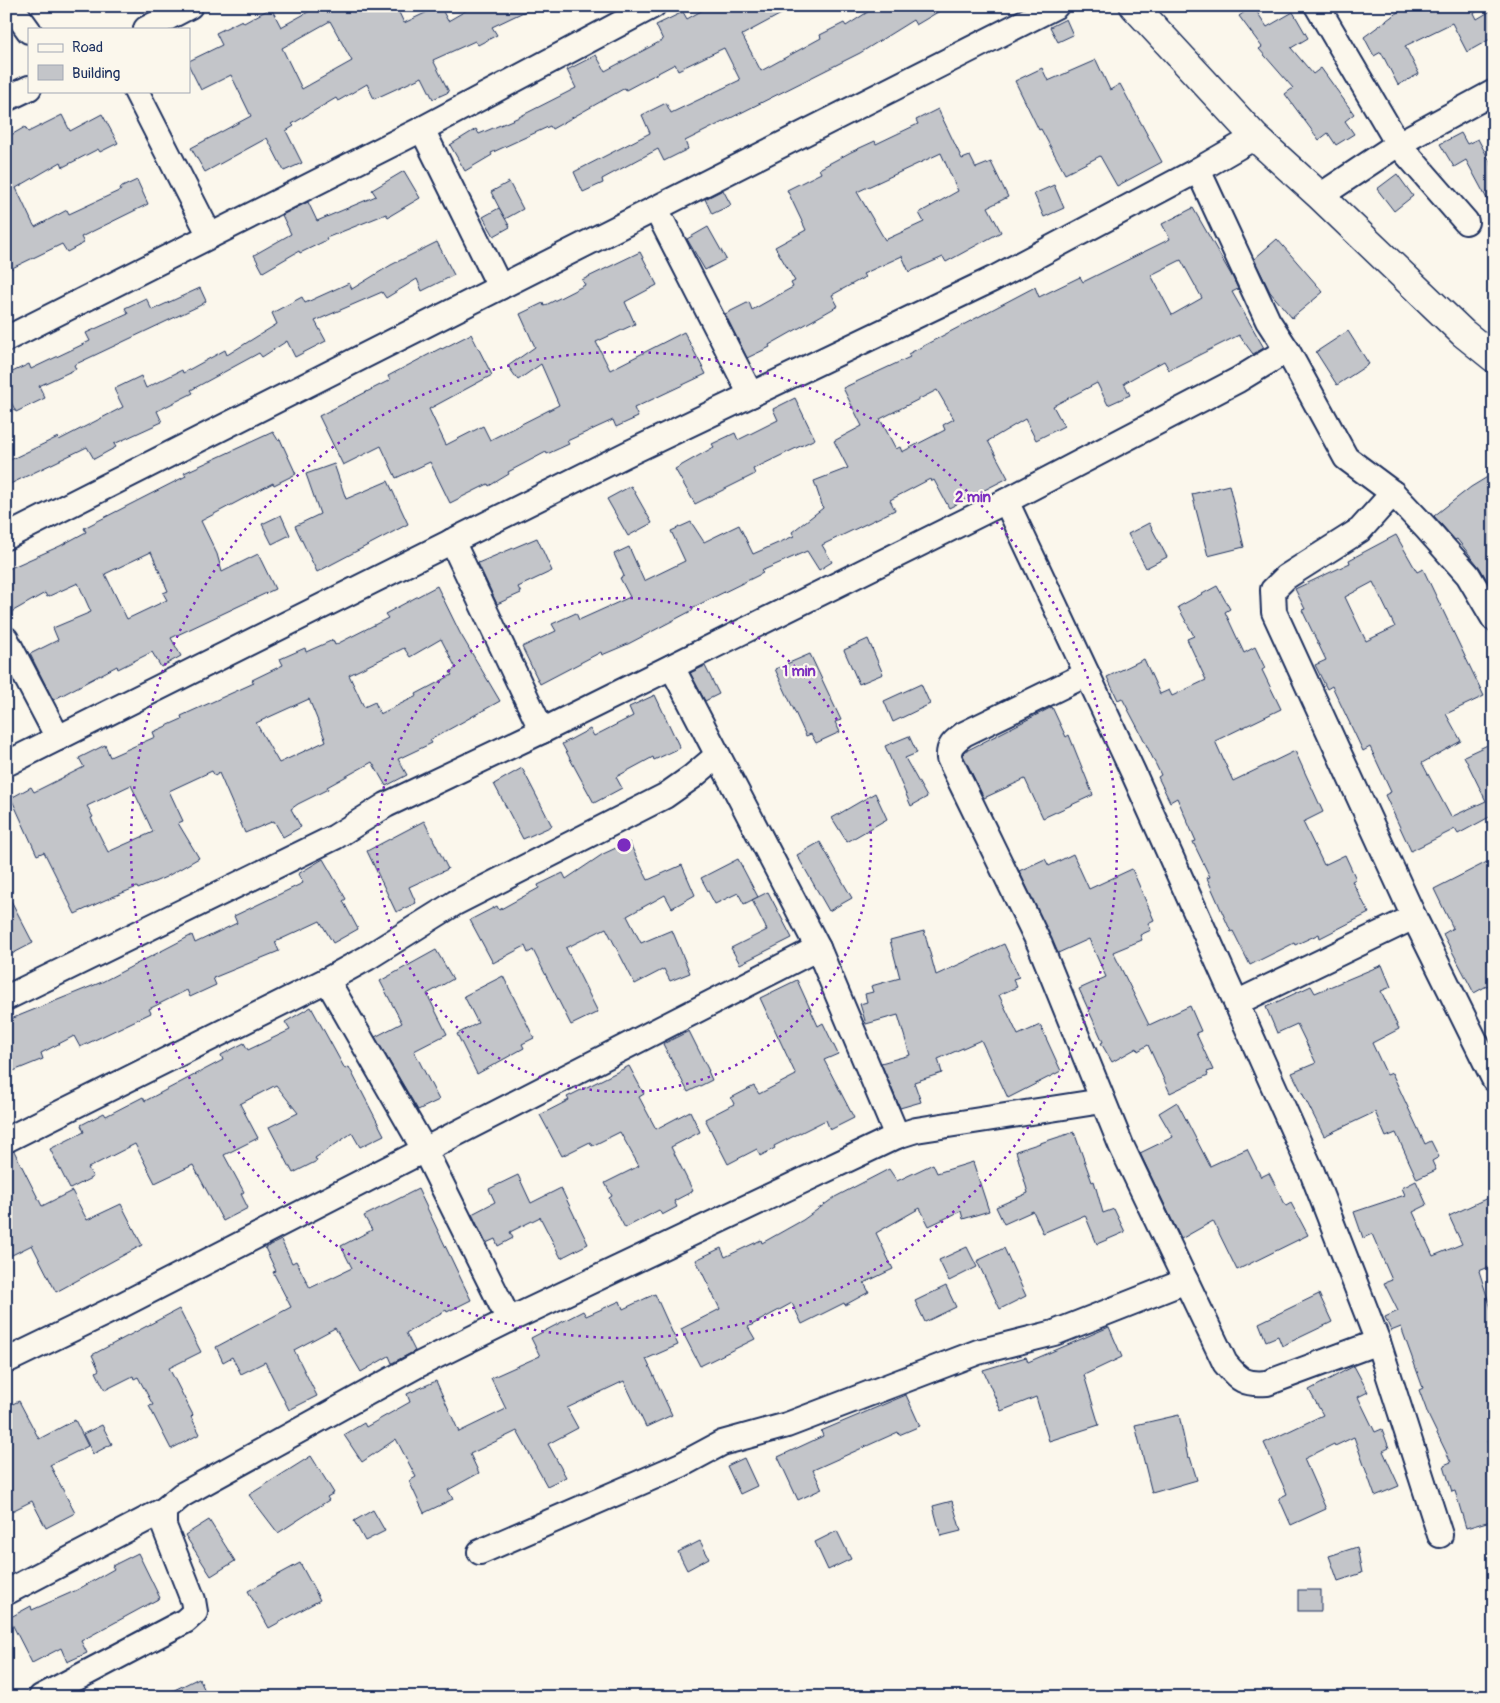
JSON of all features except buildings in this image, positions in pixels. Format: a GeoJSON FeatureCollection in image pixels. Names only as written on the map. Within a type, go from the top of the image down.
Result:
{"type":"FeatureCollection","features":[{"type":"Feature","properties":{"kind":"main road"},"geometry":{"type":"LineString","coordinates":[[1134,6],[1256,137],[1462,333],[1494,358]]}},
{"type":"Feature","properties":{"kind":"street"},"geometry":{"type":"LineString","coordinates":[[10,6],[28,30]]}},
{"type":"Feature","properties":{"kind":"street"},"geometry":{"type":"LineString","coordinates":[[148,28],[190,6]]}},
{"type":"Feature","properties":{"kind":"street"},"geometry":{"type":"LineString","coordinates":[[6,339],[422,129],[653,6]]}},
{"type":"Feature","properties":{"kind":"street"},"geometry":{"type":"LineString","coordinates":[[6,537],[1056,6]]}},
{"type":"Feature","properties":{"kind":"street"},"geometry":{"type":"LineString","coordinates":[[1317,6],[1398,144],[1466,222]]}},
{"type":"Feature","properties":{"kind":"street"},"geometry":{"type":"LineString","coordinates":[[6,99],[28,88]]}},
{"type":"Feature","properties":{"kind":"street"},"geometry":{"type":"LineString","coordinates":[[137,92],[210,236]]}},
{"type":"Feature","properties":{"kind":"street"},"geometry":{"type":"LineString","coordinates":[[1320,196],[1398,144],[1494,92]]}},
{"type":"Feature","properties":{"kind":"street"},"geometry":{"type":"LineString","coordinates":[[422,129],[500,287]]}},
{"type":"Feature","properties":{"kind":"street"},"geometry":{"type":"LineString","coordinates":[[6,764],[751,395],[993,279],[1256,137]]}},
{"type":"Feature","properties":{"kind":"street"},"geometry":{"type":"LineString","coordinates":[[1198,170],[1268,321],[1287,350],[1346,458],[1393,493],[1468,575],[1494,619]]}},
{"type":"Feature","properties":{"kind":"street"},"geometry":{"type":"LineString","coordinates":[[656,209],[751,395]]}},
{"type":"Feature","properties":{"kind":"street"},"geometry":{"type":"LineString","coordinates":[[6,998],[335,838],[386,805],[542,731],[1006,501],[1238,380],[1287,350]]}},
{"type":"Feature","properties":{"kind":"street"},"geometry":{"type":"LineString","coordinates":[[1393,493],[1360,530],[1286,577],[1273,590],[1274,612],[1414,917],[1494,1078]]}},
{"type":"Feature","properties":{"kind":"street"},"geometry":{"type":"LineString","coordinates":[[1006,501],[1087,674],[1312,1172],[1378,1342],[1440,1535]]}},
{"type":"Feature","properties":{"kind":"street"},"geometry":{"type":"LineString","coordinates":[[452,542],[542,731]]}},
{"type":"Feature","properties":{"kind":"street"},"geometry":{"type":"LineString","coordinates":[[6,639],[58,738]]}},
{"type":"Feature","properties":{"kind":"street"},"geometry":{"type":"LineString","coordinates":[[672,667],[818,948],[897,1136]]}},
{"type":"Feature","properties":{"kind":"street"},"geometry":{"type":"LineString","coordinates":[[1087,674],[964,734],[952,744],[948,751],[949,758],[1040,945],[1102,1101],[1225,1362],[1235,1375],[1250,1384],[1267,1383],[1378,1342]]}},
{"type":"Feature","properties":{"kind":"street"},"geometry":{"type":"LineString","coordinates":[[6,1140],[368,958],[455,903],[665,796],[718,755]]}},
{"type":"Feature","properties":{"kind":"street"},"geometry":{"type":"LineString","coordinates":[[1236,1003],[1414,917]]}},
{"type":"Feature","properties":{"kind":"street"},"geometry":{"type":"LineString","coordinates":[[6,1361],[120,1306],[818,948]]}},
{"type":"Feature","properties":{"kind":"street"},"geometry":{"type":"LineString","coordinates":[[327,980],[424,1150],[509,1320]]}},
{"type":"Feature","properties":{"kind":"street"},"geometry":{"type":"LineString","coordinates":[[7,1592],[164,1510],[182,1496],[416,1366],[897,1136],[916,1130],[1102,1101]]}},
{"type":"Feature","properties":{"kind":"street"},"geometry":{"type":"LineString","coordinates":[[480,1552],[680,1465],[722,1443],[787,1425],[978,1352],[1054,1333],[1186,1281]]}},
{"type":"Feature","properties":{"kind":"street"},"geometry":{"type":"LineString","coordinates":[[41,1697],[185,1622],[195,1612],[193,1600],[164,1526],[164,1510]]}}]}
